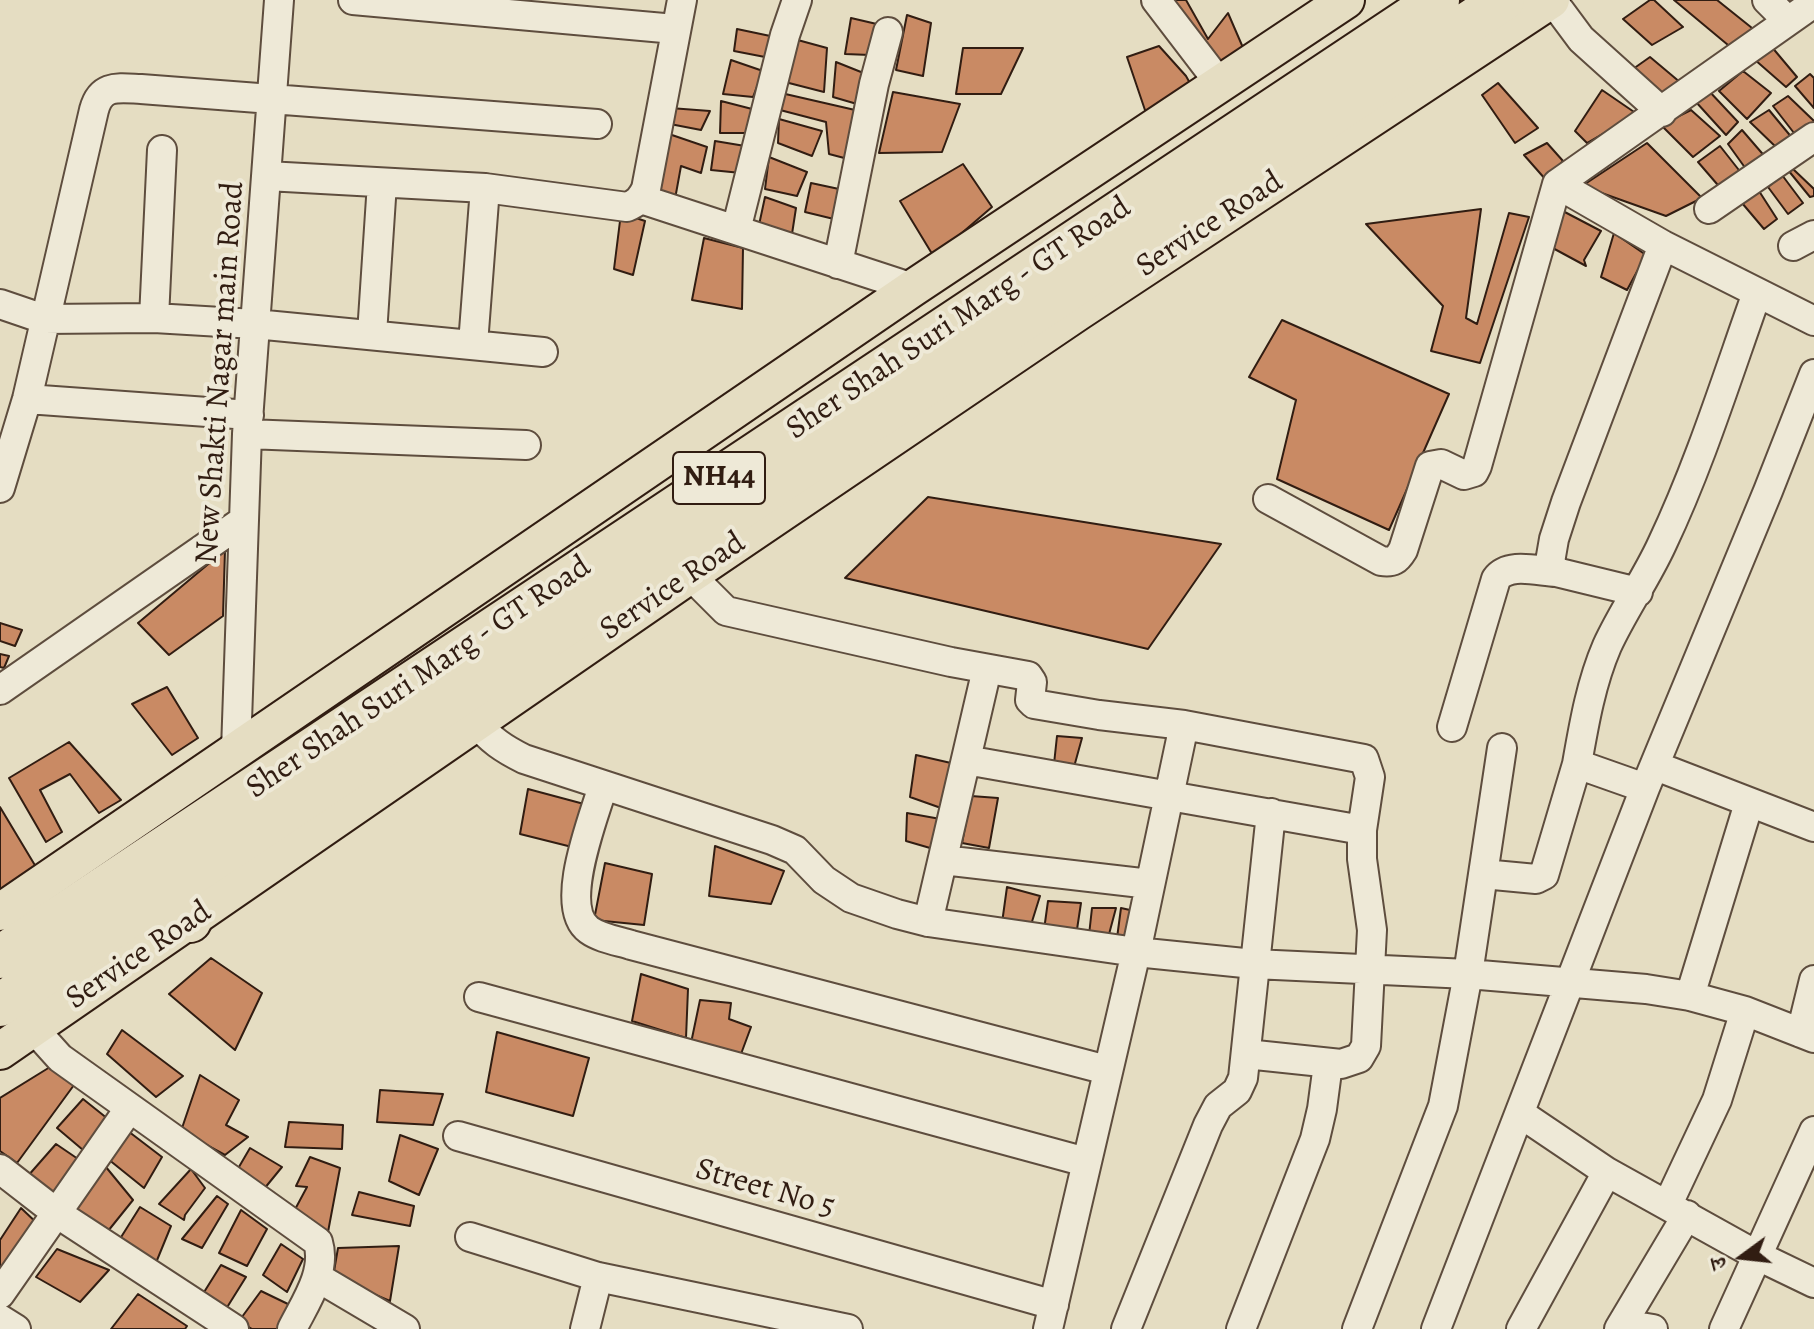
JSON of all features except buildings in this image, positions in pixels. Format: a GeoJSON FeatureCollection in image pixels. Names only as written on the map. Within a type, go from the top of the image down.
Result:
{"type":"FeatureCollection","features":[{"type":"Feature","properties":{"kind":"highway","name":"Sher Shah Suri Marg - GT Road"},"geometry":{"type":"LineString","coordinates":[[0,957],[1438,0]]}},
{"type":"Feature","properties":{"kind":"highway","name":"Sher Shah Suri Marg - GT Road"},"geometry":{"type":"LineString","coordinates":[[180,905],[1503,0]]}},
{"type":"Feature","properties":{"kind":"highway","name":"NH44"},"geometry":{"type":"LineString","coordinates":[[17,1017],[180,905]]}},
{"type":"Feature","properties":{"kind":"main road"},"geometry":{"type":"LineString","coordinates":[[0,912],[913,288],[1346,0]]}},
{"type":"Feature","properties":{"kind":"main road","name":"Service Road"},"geometry":{"type":"LineString","coordinates":[[180,905],[476,722],[1078,312],[1552,0]]}},
{"type":"Feature","properties":{"kind":"main road","name":"Service Road"},"geometry":{"type":"LineString","coordinates":[[0,1051],[17,1017]]}},
{"type":"Feature","properties":{"kind":"street","name":"New Shakti Nagar main Road"},"geometry":{"type":"LineString","coordinates":[[236,750],[248,425],[279,0]]}},
{"type":"Feature","properties":{"kind":"street"},"geometry":{"type":"LineString","coordinates":[[353,0],[480,5],[675,29]]}},
{"type":"Feature","properties":{"kind":"street"},"geometry":{"type":"LineString","coordinates":[[267,176],[485,188],[627,207],[641,199],[646,189],[682,0]]}},
{"type":"Feature","properties":{"kind":"street"},"geometry":{"type":"LineString","coordinates":[[736,230],[785,35],[797,0]]}},
{"type":"Feature","properties":{"kind":"street"},"geometry":{"type":"LineString","coordinates":[[1156,0],[1221,85]]}},
{"type":"Feature","properties":{"kind":"street"},"geometry":{"type":"LineString","coordinates":[[1552,0],[1581,39],[1662,112]]}},
{"type":"Feature","properties":{"kind":"street"},"geometry":{"type":"LineString","coordinates":[[1767,0],[1788,21]]}},
{"type":"Feature","properties":{"kind":"street"},"geometry":{"type":"LineString","coordinates":[[1268,499],[1371,556],[1391,562],[1398,559],[1430,466],[1441,464],[1464,475],[1474,472],[1477,466],[1557,184],[1813,5]]}},
{"type":"Feature","properties":{"kind":"street"},"geometry":{"type":"LineString","coordinates":[[838,264],[874,84],[888,32]]}},
{"type":"Feature","properties":{"kind":"street"},"geometry":{"type":"LineString","coordinates":[[0,488],[7,434],[27,399],[100,95],[122,88],[597,124]]}},
{"type":"Feature","properties":{"kind":"street"},"geometry":{"type":"LineString","coordinates":[[1709,209],[1814,137]]}},
{"type":"Feature","properties":{"kind":"street"},"geometry":{"type":"LineString","coordinates":[[154,318],[162,150]]}},
{"type":"Feature","properties":{"kind":"street"},"geometry":{"type":"LineString","coordinates":[[372,334],[382,183]]}},
{"type":"Feature","properties":{"kind":"street"},"geometry":{"type":"LineString","coordinates":[[1557,184],[1663,245],[1814,321]]}},
{"type":"Feature","properties":{"kind":"street"},"geometry":{"type":"LineString","coordinates":[[473,344],[485,188]]}},
{"type":"Feature","properties":{"kind":"street"},"geometry":{"type":"LineString","coordinates":[[641,199],[913,288]]}},
{"type":"Feature","properties":{"kind":"street"},"geometry":{"type":"LineString","coordinates":[[1556,572],[1550,562],[1554,539],[1605,394],[1663,245]]}},
{"type":"Feature","properties":{"kind":"street"},"geometry":{"type":"LineString","coordinates":[[1483,874],[1536,879],[1544,875],[1577,764],[1585,717],[1601,662],[1663,543],[1697,461],[1757,293]]}},
{"type":"Feature","properties":{"kind":"street"},"geometry":{"type":"LineString","coordinates":[[0,304],[44,319],[154,318],[255,324],[543,352]]}},
{"type":"Feature","properties":{"kind":"street"},"geometry":{"type":"LineString","coordinates":[[1436,1329],[1650,777],[1808,410],[1814,374]]}},
{"type":"Feature","properties":{"kind":"street"},"geometry":{"type":"LineString","coordinates":[[27,399],[248,425],[526,445]]}},
{"type":"Feature","properties":{"kind":"street"},"geometry":{"type":"LineString","coordinates":[[0,690],[243,521]]}},
{"type":"Feature","properties":{"kind":"street"},"geometry":{"type":"LineString","coordinates":[[1452,727],[1499,574],[1511,569],[1556,572],[1638,592]]}},
{"type":"Feature","properties":{"kind":"street"},"geometry":{"type":"LineString","coordinates":[[690,575],[726,611],[1032,678],[1030,700],[1034,704],[1184,725],[1364,759],[1370,777],[1362,830],[1362,859],[1372,930],[1366,1046],[1359,1058],[1352,1062],[1328,1064],[1246,1054]]}},
{"type":"Feature","properties":{"kind":"street"},"geometry":{"type":"LineString","coordinates":[[928,922],[987,669]]}},
{"type":"Feature","properties":{"kind":"street"},"geometry":{"type":"LineString","coordinates":[[476,722],[501,748],[524,759],[772,840],[795,850],[824,880],[851,898],[928,922],[1136,952],[1254,964],[1468,974],[1690,996],[1745,1011],[1807,1035],[1814,980]]}},
{"type":"Feature","properties":{"kind":"street"},"geometry":{"type":"LineString","coordinates":[[1051,1317],[1136,952],[1184,725]]}},
{"type":"Feature","properties":{"kind":"street"},"geometry":{"type":"LineString","coordinates":[[1357,1329],[1443,1106],[1468,974],[1502,748]]}},
{"type":"Feature","properties":{"kind":"street"},"geometry":{"type":"LineString","coordinates":[[966,760],[1362,830]]}},
{"type":"Feature","properties":{"kind":"street"},"geometry":{"type":"LineString","coordinates":[[1577,764],[1650,777],[1749,803],[1814,827]]}},
{"type":"Feature","properties":{"kind":"street"},"geometry":{"type":"LineString","coordinates":[[603,786],[580,862],[576,891],[578,917],[589,930],[631,945],[1107,1070]]}},
{"type":"Feature","properties":{"kind":"street"},"geometry":{"type":"LineString","coordinates":[[1690,996],[1749,803]]}},
{"type":"Feature","properties":{"kind":"street"},"geometry":{"type":"LineString","coordinates":[[1126,1329],[1208,1125],[1218,1106],[1237,1091],[1243,1078],[1271,813]]}},
{"type":"Feature","properties":{"kind":"street"},"geometry":{"type":"LineString","coordinates":[[943,860],[1150,884]]}},
{"type":"Feature","properties":{"kind":"street"},"geometry":{"type":"LineString","coordinates":[[479,997],[1086,1162]]}},
{"type":"Feature","properties":{"kind":"street"},"geometry":{"type":"LineString","coordinates":[[1653,1329],[1620,1327],[1677,1210],[1745,1011]]}},
{"type":"Feature","properties":{"kind":"street"},"geometry":{"type":"LineString","coordinates":[[17,1017],[60,1058],[318,1242],[322,1257],[317,1277],[292,1329]]}},
{"type":"Feature","properties":{"kind":"street"},"geometry":{"type":"LineString","coordinates":[[1241,1329],[1315,1139],[1328,1064]]}},
{"type":"Feature","properties":{"kind":"street"},"geometry":{"type":"LineString","coordinates":[[0,1294],[129,1109]]}},
{"type":"Feature","properties":{"kind":"street"},"geometry":{"type":"LineString","coordinates":[[1521,1114],[1607,1172],[1758,1256],[1814,1283]]}},
{"type":"Feature","properties":{"kind":"street"},"geometry":{"type":"LineString","coordinates":[[1724,1329],[1814,1131]]}},
{"type":"Feature","properties":{"kind":"street","name":"Street No 5"},"geometry":{"type":"LineString","coordinates":[[458,1136],[1051,1317]]}},
{"type":"Feature","properties":{"kind":"street"},"geometry":{"type":"LineString","coordinates":[[0,1169],[58,1214],[234,1329]]}},
{"type":"Feature","properties":{"kind":"street"},"geometry":{"type":"LineString","coordinates":[[1521,1329],[1607,1172]]}},
{"type":"Feature","properties":{"kind":"street"},"geometry":{"type":"LineString","coordinates":[[470,1237],[598,1277],[848,1329]]}},
{"type":"Feature","properties":{"kind":"street"},"geometry":{"type":"LineString","coordinates":[[317,1277],[405,1329]]}},
{"type":"Feature","properties":{"kind":"street"},"geometry":{"type":"LineString","coordinates":[[585,1329],[598,1277]]}},
{"type":"Feature","properties":{"kind":"street"},"geometry":{"type":"LineString","coordinates":[[0,1319],[16,1329]]}}]}
